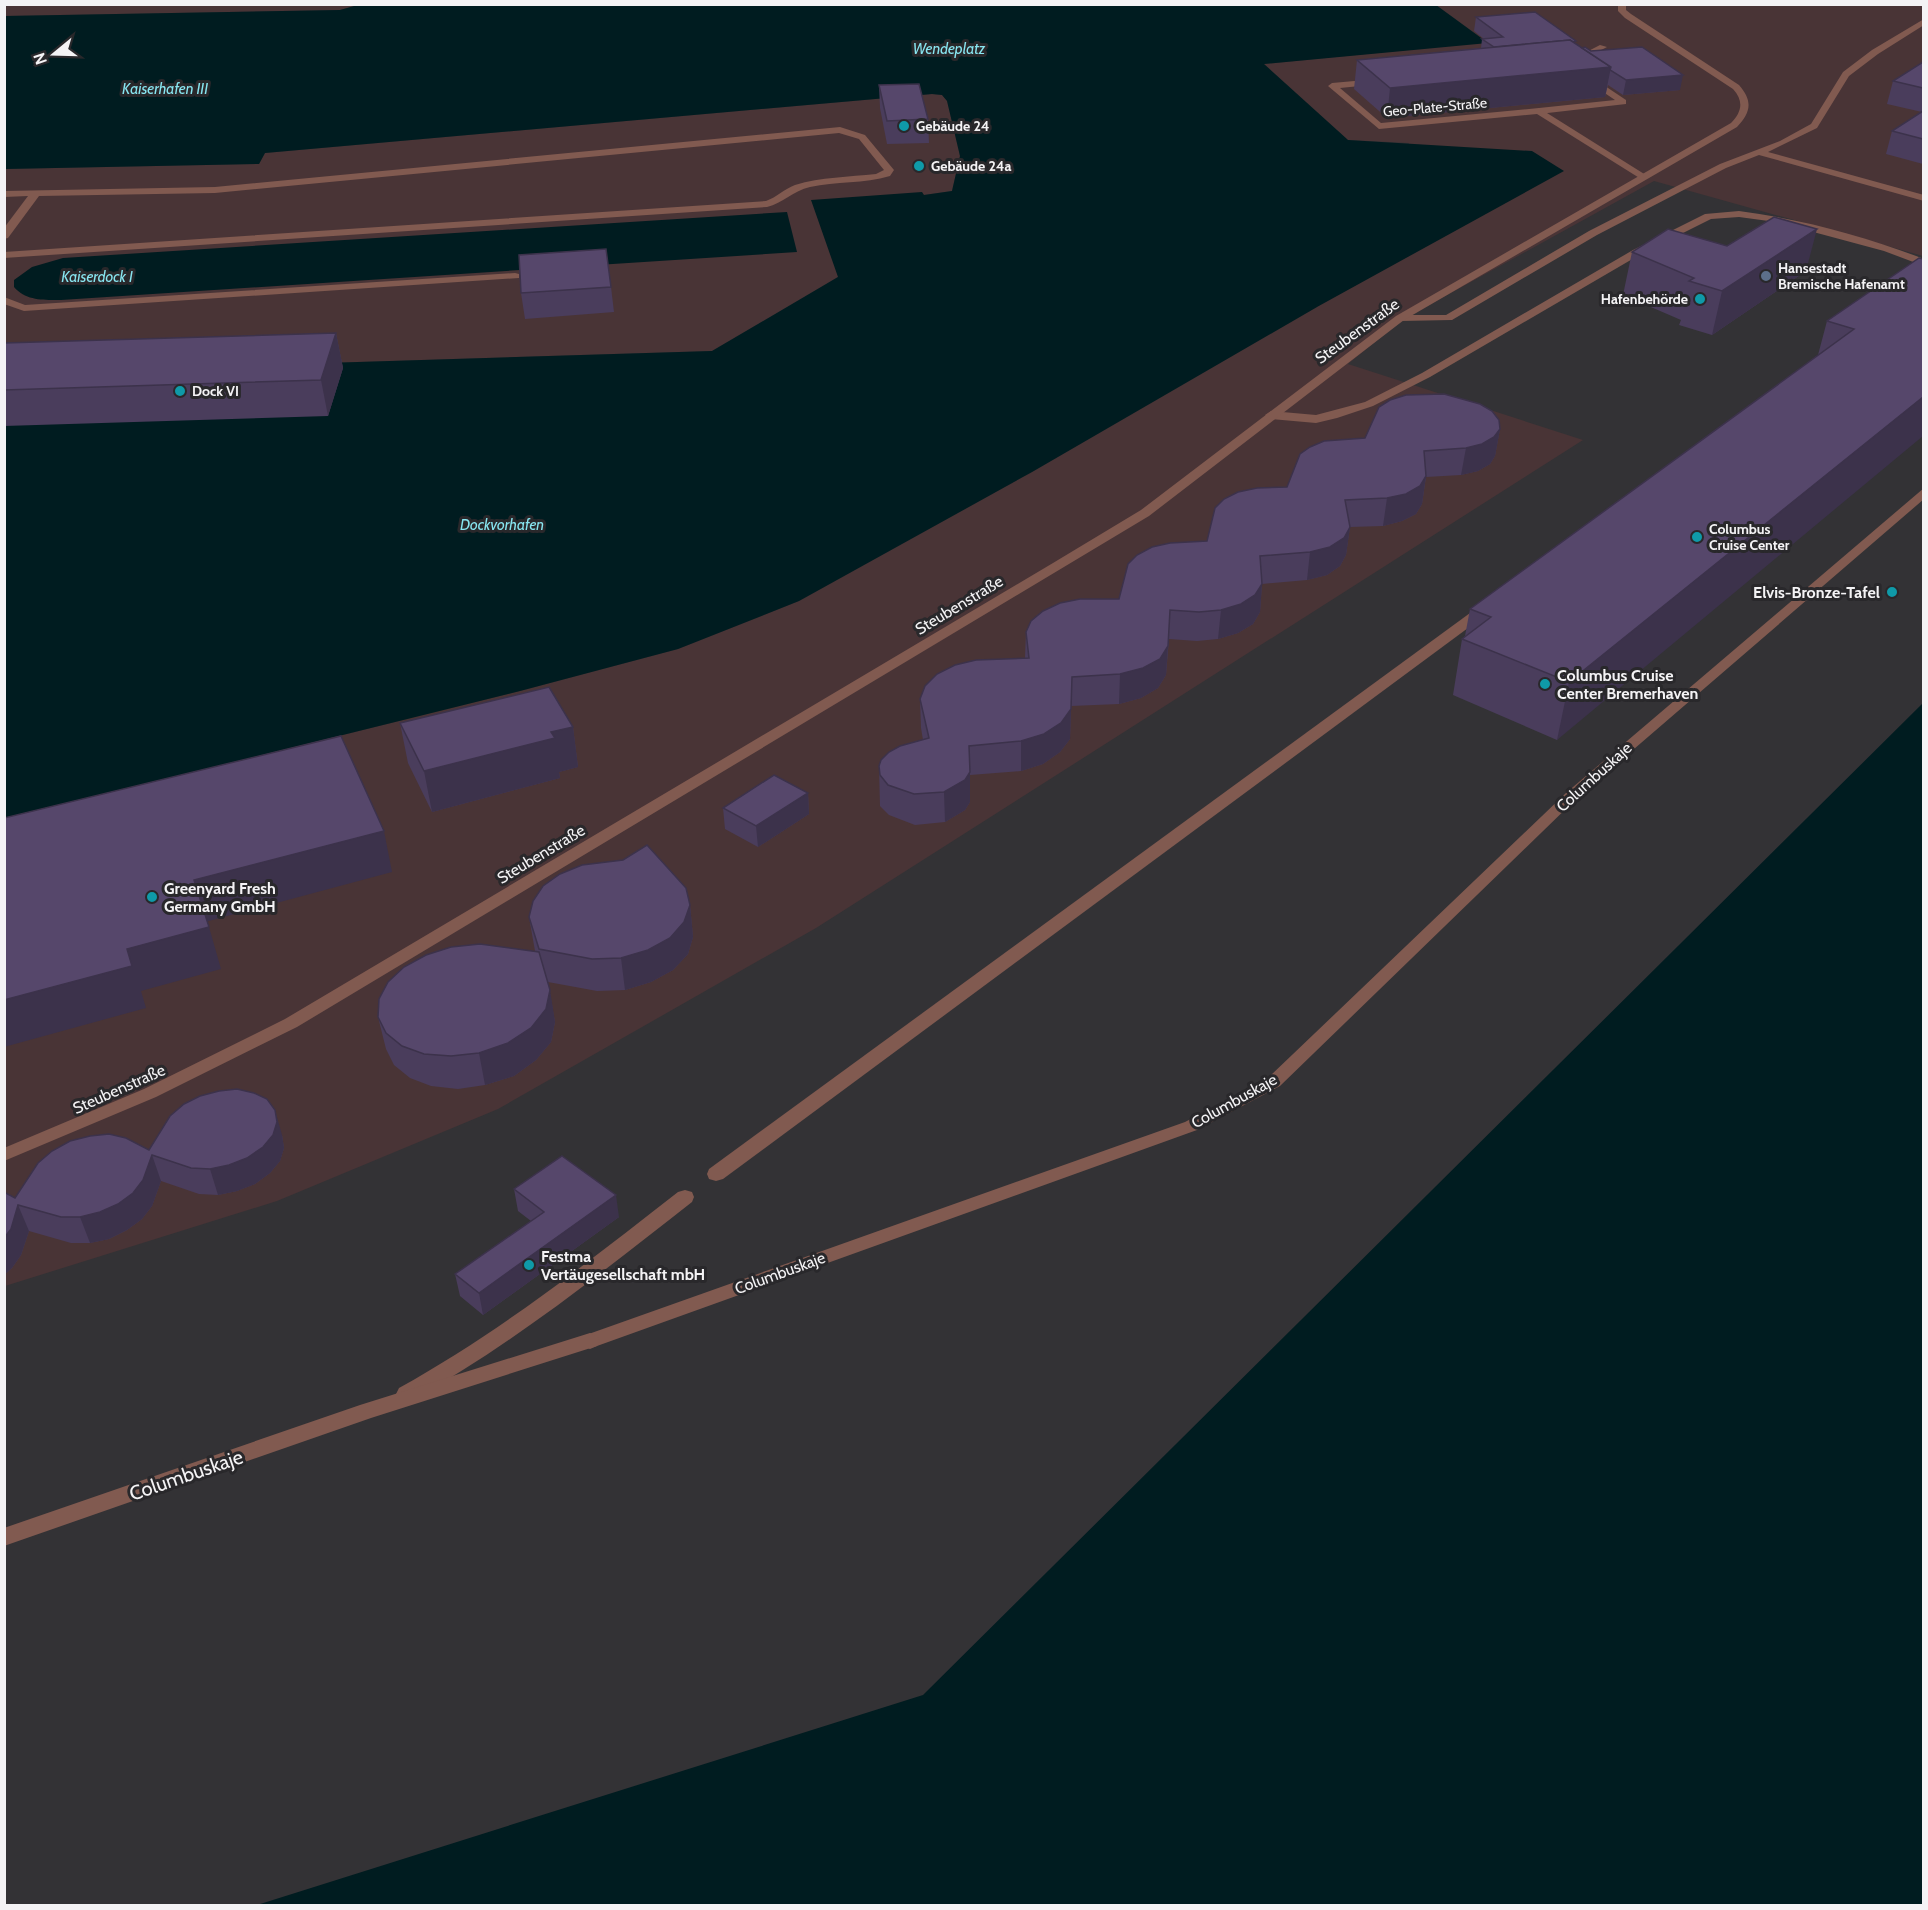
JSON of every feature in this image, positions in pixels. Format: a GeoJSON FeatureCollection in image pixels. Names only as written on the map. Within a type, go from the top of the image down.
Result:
{"type":"FeatureCollection","features":[{"type":"Feature","properties":{"kind":"street","name":"Steubenstraße"},"geometry":{"type":"LineString","coordinates":[[4,1155],[82,1124],[223,1060],[291,1023],[1135,519],[1400,318],[1734,125],[1742,117],[1746,102],[1743,94],[1736,87],[1628,16],[1622,11],[1622,4]]}},
{"type":"Feature","properties":{"kind":"street"},"geometry":{"type":"LineString","coordinates":[[1400,318],[1448,318],[1593,233],[1720,167],[1783,143],[1814,126],[1846,74],[1923,21]]}},
{"type":"Feature","properties":{"kind":"street"},"geometry":{"type":"LineString","coordinates":[[1571,66],[1603,48]]}},
{"type":"Feature","properties":{"kind":"street","name":"Geo-Plate-Straße"},"geometry":{"type":"LineString","coordinates":[[1391,80],[1332,86],[1379,126],[1623,102],[1584,76]]}},
{"type":"Feature","properties":{"kind":"street"},"geometry":{"type":"LineString","coordinates":[[1539,111],[1644,177]]}},
{"type":"Feature","properties":{"kind":"street"},"geometry":{"type":"LineString","coordinates":[[4,194],[215,190],[840,130],[862,136],[889,170],[887,174],[877,177],[795,187],[782,194],[779,200],[767,204],[4,255]]}},
{"type":"Feature","properties":{"kind":"street"},"geometry":{"type":"LineString","coordinates":[[1757,152],[1923,198]]}},
{"type":"Feature","properties":{"kind":"street"},"geometry":{"type":"LineString","coordinates":[[4,236],[36,193]]}},
{"type":"Feature","properties":{"kind":"street"},"geometry":{"type":"LineString","coordinates":[[1272,415],[1316,419],[1369,404],[1426,375],[1637,252],[1699,219],[1724,214],[1777,219],[1888,249],[1923,264]]}},
{"type":"Feature","properties":{"kind":"street"},"geometry":{"type":"LineString","coordinates":[[4,300],[24,308],[515,276]]}},
{"type":"Feature","properties":{"kind":"street","name":"Columbuskaje"},"geometry":{"type":"LineString","coordinates":[[4,1537],[367,1412],[590,1341],[1191,1126],[1274,1082],[1571,796],[1923,492]]}},
{"type":"Feature","properties":{"kind":"street"},"geometry":{"type":"LineString","coordinates":[[716,1174],[1495,601]]}},
{"type":"Feature","properties":{"kind":"street","name":"Columbuskaje"},"geometry":{"type":"LineString","coordinates":[[367,1412],[426,1384],[461,1363],[544,1306],[685,1197]]}},
{"type":"Feature","properties":{"kind":"shaded area"},"geometry":{"type":"Polygon","coordinates":[[[4,5],[361,5],[340,10],[5,16],[4,5]]]}},
{"type":"Feature","properties":{"kind":"shaded area"},"geometry":{"type":"Polygon","coordinates":[[[1436,5],[1923,5],[1923,256],[1654,181],[1402,320],[1348,364],[1583,440],[816,928],[498,1109],[277,1201],[5,1286],[4,819],[520,691],[678,649],[799,601],[1032,472],[1317,307],[1409,143],[1348,140],[1264,64],[1487,42],[1436,5]]]}},
{"type":"Feature","properties":{"kind":"shaded area"},"geometry":{"type":"Polygon","coordinates":[[[932,94],[942,95],[947,100],[960,156],[952,191],[924,195],[838,277],[712,351],[5,373],[4,169],[259,164],[265,153],[932,94]]]}},
{"type":"Feature","properties":{"kind":"water","name":"Dockvorhafen"},"geometry":{"type":"Polygon","coordinates":[[[361,4],[1436,5],[1488,43],[1264,64],[1348,140],[1532,151],[1564,171],[1317,307],[1032,472],[799,601],[678,649],[520,691],[5,819],[4,373],[712,351],[838,277],[811,200],[922,192],[924,195],[952,191],[960,156],[947,101],[942,95],[932,94],[265,153],[259,164],[5,169],[5,16],[340,10],[361,4]]]}},
{"type":"Feature","properties":{"kind":"water","name":"Kaiserdock I"},"geometry":{"type":"Polygon","coordinates":[[[787,212],[797,252],[61,300],[42,300],[30,297],[14,287],[14,280],[32,267],[63,258],[787,212]]]}},
{"type":"Feature","properties":{"kind":"water"},"geometry":{"type":"Polygon","coordinates":[[[1923,703],[1923,1905],[257,1905],[923,1695],[1923,703]]]}},
{"type":"Feature","properties":{"kind":"building"},"geometry":{"type":"Polygon","coordinates":[[[1535,12],[1576,41],[1494,47],[1482,39],[1503,37],[1476,17],[1535,12]]]}},
{"type":"Feature","properties":{"kind":"building"},"geometry":{"type":"Polygon","coordinates":[[[1570,40],[1611,67],[1390,88],[1357,60],[1570,40]]]}},
{"type":"Feature","properties":{"kind":"building"},"geometry":{"type":"Polygon","coordinates":[[[1585,47],[1591,51],[1642,47],[1683,75],[1626,80],[1582,48],[1585,47]]]}},
{"type":"Feature","properties":{"kind":"building"},"geometry":{"type":"Polygon","coordinates":[[[1923,62],[1923,88],[1893,81],[1923,62]]]}},
{"type":"Feature","properties":{"kind":"building"},"geometry":{"type":"Polygon","coordinates":[[[919,84],[928,119],[887,121],[879,85],[919,84]]]}},
{"type":"Feature","properties":{"kind":"building"},"geometry":{"type":"Polygon","coordinates":[[[1923,111],[1923,139],[1892,131],[1923,111]]]}},
{"type":"Feature","properties":{"kind":"building"},"geometry":{"type":"Polygon","coordinates":[[[1774,217],[1817,229],[1722,291],[1689,281],[1694,278],[1632,252],[1668,229],[1727,246],[1774,217]]]}},
{"type":"Feature","properties":{"kind":"building"},"geometry":{"type":"Polygon","coordinates":[[[606,249],[611,287],[521,293],[519,255],[606,249]]]}},
{"type":"Feature","properties":{"kind":"building"},"geometry":{"type":"Polygon","coordinates":[[[1919,258],[1923,259],[1923,397],[1569,682],[1462,639],[1491,617],[1470,609],[1854,329],[1827,321],[1919,258]]]}},
{"type":"Feature","properties":{"kind":"building"},"geometry":{"type":"Polygon","coordinates":[[[336,333],[321,380],[4,390],[4,343],[336,333]]]}},
{"type":"Feature","properties":{"kind":"building"},"geometry":{"type":"Polygon","coordinates":[[[1444,394],[1480,404],[1492,411],[1499,420],[1500,429],[1494,437],[1482,444],[1466,448],[1424,451],[1426,476],[1420,486],[1406,494],[1387,498],[1345,500],[1350,527],[1344,538],[1330,547],[1310,552],[1260,556],[1262,584],[1255,595],[1241,604],[1221,610],[1199,612],[1170,610],[1168,646],[1160,659],[1143,668],[1120,674],[1072,677],[1071,709],[1061,723],[1044,734],[1021,741],[969,746],[970,772],[965,780],[944,792],[914,794],[888,785],[880,775],[881,760],[889,752],[900,746],[929,738],[920,699],[925,686],[937,674],[955,665],[976,660],[1029,658],[1026,632],[1031,621],[1043,611],[1060,603],[1080,599],[1119,599],[1128,564],[1137,555],[1152,547],[1170,543],[1207,541],[1215,508],[1224,499],[1238,492],[1257,488],[1287,487],[1300,454],[1324,441],[1365,438],[1379,407],[1390,400],[1406,395],[1444,394]]]}},
{"type":"Feature","properties":{"kind":"building"},"geometry":{"type":"Polygon","coordinates":[[[549,687],[573,727],[551,732],[555,738],[424,771],[400,723],[549,687]]]}},
{"type":"Feature","properties":{"kind":"building","name":"Greenyard Fresh Germany GmbH"},"geometry":{"type":"Polygon","coordinates":[[[341,736],[384,831],[194,880],[209,927],[127,949],[132,966],[4,1000],[4,818],[341,736]]]}},
{"type":"Feature","properties":{"kind":"building"},"geometry":{"type":"Polygon","coordinates":[[[774,775],[808,793],[756,826],[723,808],[774,775]]]}},
{"type":"Feature","properties":{"kind":"building"},"geometry":{"type":"Polygon","coordinates":[[[647,845],[686,888],[690,905],[684,922],[670,938],[648,950],[621,958],[592,959],[539,949],[529,917],[533,901],[543,886],[560,874],[582,865],[623,860],[647,845]]]}},
{"type":"Feature","properties":{"kind":"building"},"geometry":{"type":"Polygon","coordinates":[[[480,944],[539,952],[550,990],[546,1009],[531,1028],[508,1043],[479,1053],[451,1056],[424,1054],[402,1046],[386,1033],[378,1017],[379,999],[388,982],[404,967],[426,955],[451,947],[480,944]]]}},
{"type":"Feature","properties":{"kind":"building"},"geometry":{"type":"Polygon","coordinates":[[[237,1089],[267,1099],[275,1110],[277,1122],[273,1135],[263,1147],[247,1158],[210,1169],[191,1168],[152,1155],[143,1180],[133,1193],[118,1204],[80,1217],[61,1217],[18,1205],[11,1229],[4,1238],[4,1192],[15,1198],[38,1163],[52,1151],[70,1141],[109,1134],[126,1138],[149,1150],[170,1116],[184,1104],[200,1096],[237,1089]]]}},
{"type":"Feature","properties":{"kind":"building"},"geometry":{"type":"Polygon","coordinates":[[[562,1156],[616,1195],[479,1293],[455,1274],[544,1212],[514,1189],[562,1156]]]}},
{"type":"Feature","properties":{"kind":"place","name":"Gebäude 24"},"geometry":{"type":"Point","coordinates":[904,126]}},
{"type":"Feature","properties":{"kind":"place","name":"Gebäude 24a"},"geometry":{"type":"Point","coordinates":[919,166]}},
{"type":"Feature","properties":{"kind":"place","name":"Hansestadt Bremische Hafenamt"},"geometry":{"type":"Point","coordinates":[1766,276]}},
{"type":"Feature","properties":{"kind":"place","name":"Hafenbehörde"},"geometry":{"type":"Point","coordinates":[1700,299]}},
{"type":"Feature","properties":{"kind":"place","name":"Dock VI"},"geometry":{"type":"Point","coordinates":[180,391]}},
{"type":"Feature","properties":{"kind":"place","name":"Columbus Cruise Center"},"geometry":{"type":"Point","coordinates":[1697,537]}},
{"type":"Feature","properties":{"kind":"place","name":"Elvis-Bronze-Tafel"},"geometry":{"type":"Point","coordinates":[1892,592]}},
{"type":"Feature","properties":{"kind":"place","name":"Columbus Cruise Center Bremerhaven"},"geometry":{"type":"Point","coordinates":[1545,684]}},
{"type":"Feature","properties":{"kind":"place","name":"Greenyard Fresh Germany GmbH"},"geometry":{"type":"Point","coordinates":[152,897]}},
{"type":"Feature","properties":{"kind":"place","name":"Festma Vertäugesellschaft mbH"},"geometry":{"type":"Point","coordinates":[529,1265]}},
{"type":"Feature","properties":{"kind":"water label","name":"Wendeplatz"},"geometry":{"type":"Point","coordinates":[949,49]}},
{"type":"Feature","properties":{"kind":"water label","name":"Kaiserhafen III"},"geometry":{"type":"Point","coordinates":[165,89]}}]}
